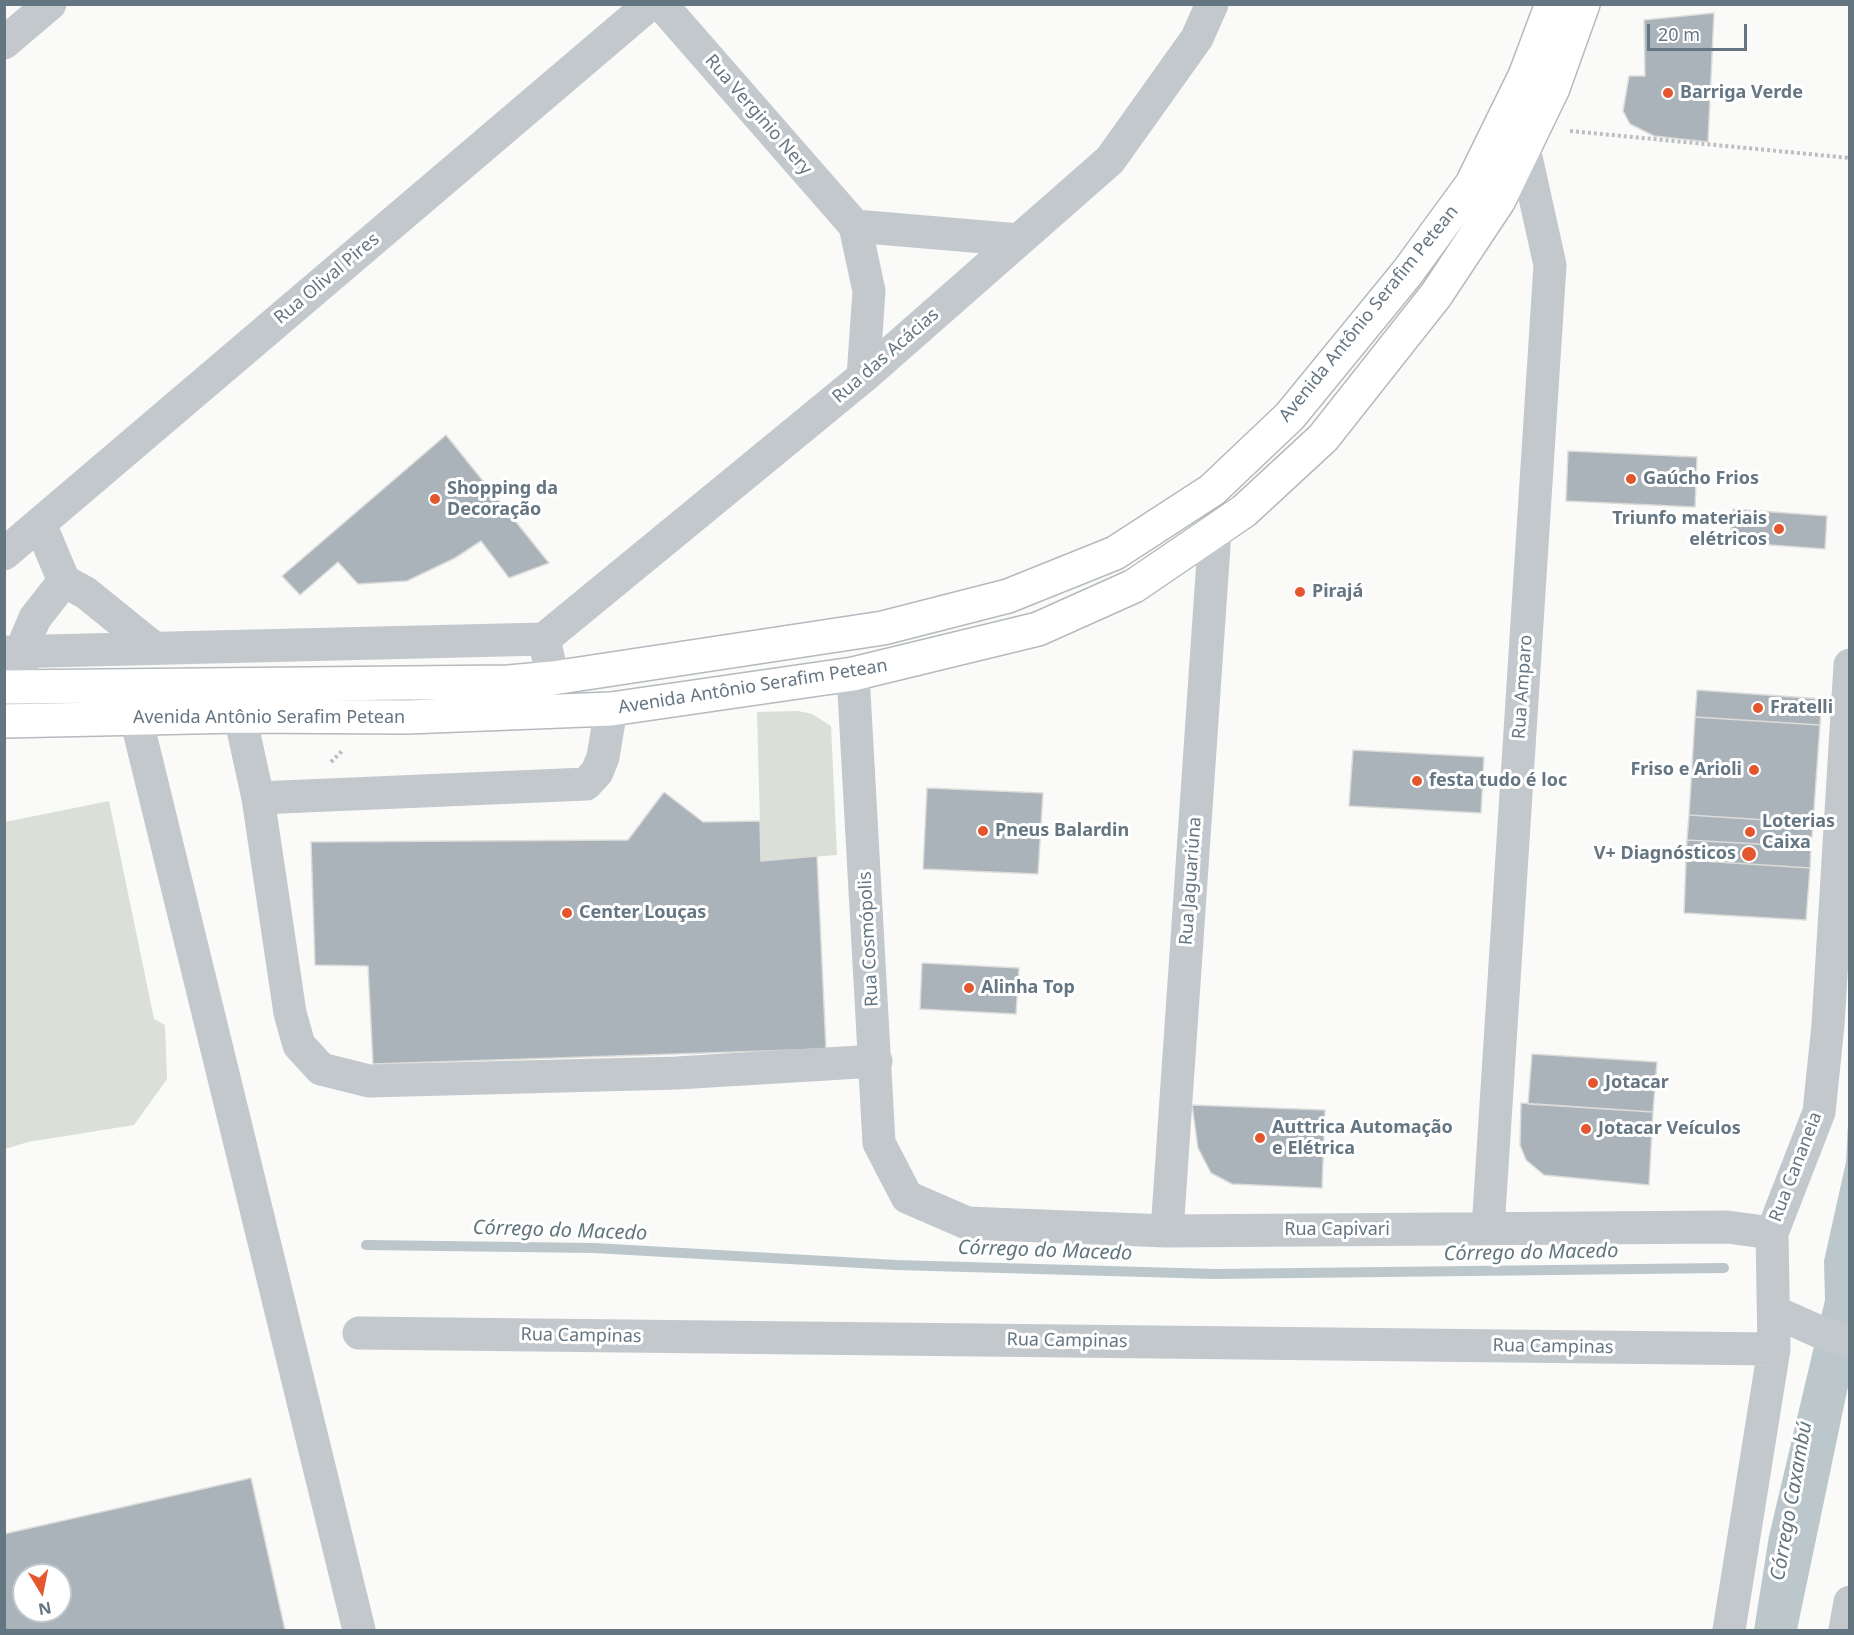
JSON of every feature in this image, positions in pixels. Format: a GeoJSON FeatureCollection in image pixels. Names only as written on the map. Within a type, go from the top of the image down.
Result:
{"type":"FeatureCollection","features":[{"type":"Feature","properties":{"kind":"main road","name":"Avenida Antônio Serafim Petean"},"geometry":{"type":"LineString","coordinates":[[13,687],[509,682],[554,678],[883,628],[1008,596],[1115,553],[1212,490],[1290,416],[1407,273],[1473,184],[1525,76],[1552,4]]}},
{"type":"Feature","properties":{"kind":"main road","name":"Avenida Antônio Serafim Petean"},"geometry":{"type":"LineString","coordinates":[[15,721],[240,716],[406,717],[611,709],[853,674],[1038,628],[1134,586],[1244,511],[1323,438],[1436,295],[1499,200],[1553,88],[1583,4]]}},
{"type":"Feature","properties":{"kind":"street"},"geometry":{"type":"LineString","coordinates":[[4,43],[50,4]]}},
{"type":"Feature","properties":{"kind":"street","name":"Rua Olival Pires"},"geometry":{"type":"LineString","coordinates":[[4,554],[650,4]]}},
{"type":"Feature","properties":{"kind":"street","name":"Rua Verginio Nery"},"geometry":{"type":"LineString","coordinates":[[661,4],[855,226],[869,291],[863,377]]}},
{"type":"Feature","properties":{"kind":"street","name":"Rua das Acácias"},"geometry":{"type":"LineString","coordinates":[[544,639],[863,377],[1110,160],[1197,38],[1212,4]]}},
{"type":"Feature","properties":{"kind":"street","name":"Rua Amparo"},"geometry":{"type":"LineString","coordinates":[[1488,1229],[1550,266],[1529,138]]}},
{"type":"Feature","properties":{"kind":"street"},"geometry":{"type":"LineString","coordinates":[[855,226],[1019,240]]}},
{"type":"Feature","properties":{"kind":"street"},"geometry":{"type":"LineString","coordinates":[[40,524],[64,581],[86,593],[154,648]]}},
{"type":"Feature","properties":{"kind":"street","name":"Rua Jaguariúna"},"geometry":{"type":"LineString","coordinates":[[1167,1231],[1215,531]]}},
{"type":"Feature","properties":{"kind":"street"},"geometry":{"type":"LineString","coordinates":[[15,721],[13,652],[35,618],[64,581]]}},
{"type":"Feature","properties":{"kind":"street"},"geometry":{"type":"LineString","coordinates":[[13,652],[544,639],[554,678]]}},
{"type":"Feature","properties":{"kind":"street","name":"Rua Cananeia"},"geometry":{"type":"LineString","coordinates":[[1729,1630],[1774,1349],[1772,1233],[1819,1112],[1828,1025],[1850,665]]}},
{"type":"Feature","properties":{"kind":"street","name":"Rua Cosmópolis"},"geometry":{"type":"LineString","coordinates":[[853,674],[879,1143],[907,1197]]}},
{"type":"Feature","properties":{"kind":"street"},"geometry":{"type":"LineString","coordinates":[[258,798],[586,784],[597,772],[603,758],[611,709]]}},
{"type":"Feature","properties":{"kind":"street"},"geometry":{"type":"LineString","coordinates":[[240,716],[258,798],[290,1013],[299,1045],[321,1069],[369,1081],[677,1073],[876,1061]]}},
{"type":"Feature","properties":{"kind":"street"},"geometry":{"type":"LineString","coordinates":[[136,718],[359,1630]]}},
{"type":"Feature","properties":{"kind":"street","name":"Rua Capivari"},"geometry":{"type":"LineString","coordinates":[[907,1197],[967,1223],[1167,1231],[1727,1227],[1772,1233]]}},
{"type":"Feature","properties":{"kind":"street"},"geometry":{"type":"LineString","coordinates":[[1775,1312],[1822,1333],[1850,1340]]}},
{"type":"Feature","properties":{"kind":"street","name":"Rua Campinas"},"geometry":{"type":"LineString","coordinates":[[359,1333],[1774,1349]]}},
{"type":"Feature","properties":{"kind":"street"},"geometry":{"type":"LineString","coordinates":[[1845,1630],[1850,1602]]}},
{"type":"Feature","properties":{"kind":"path"},"geometry":{"type":"LineString","coordinates":[[1529,138],[1850,159]]}},
{"type":"Feature","properties":{"kind":"shaded area"},"geometry":{"type":"Polygon","coordinates":[[[798,711],[812,714],[831,726],[837,855],[761,861],[757,712],[798,711]]]}},
{"type":"Feature","properties":{"kind":"shaded area"},"geometry":{"type":"Polygon","coordinates":[[[109,801],[154,1019],[165,1025],[167,1079],[134,1125],[28,1142],[5,1149],[5,822],[109,801]]]}},
{"type":"Feature","properties":{"kind":"water","name":"Córrego Caxambú"},"geometry":{"type":"Polygon","coordinates":[[[1849,1105],[1849,1382],[1797,1630],[1754,1630],[1769,1536],[1825,1300],[1824,1261],[1846,1162],[1849,1105]]]}},
{"type":"Feature","properties":{"kind":"building","name":"Barriga Verde"},"geometry":{"type":"Polygon","coordinates":[[[1714,13],[1708,142],[1654,136],[1630,124],[1623,111],[1629,76],[1645,76],[1644,20],[1714,13]]]}},
{"type":"Feature","properties":{"kind":"building","name":"Shopping da Decoração"},"geometry":{"type":"Polygon","coordinates":[[[446,435],[549,563],[509,578],[481,541],[455,558],[407,581],[358,584],[338,562],[300,595],[282,576],[446,435]]]}},
{"type":"Feature","properties":{"kind":"building","name":"Gaúcho Frios"},"geometry":{"type":"Polygon","coordinates":[[[1568,451],[1697,457],[1695,507],[1566,501],[1568,451]]]}},
{"type":"Feature","properties":{"kind":"building","name":"Triunfo materiais elétricos"},"geometry":{"type":"Polygon","coordinates":[[[1733,509],[1827,516],[1825,549],[1730,542],[1733,509]]]}},
{"type":"Feature","properties":{"kind":"building","name":"Fratelli"},"geometry":{"type":"Polygon","coordinates":[[[1697,690],[1822,699],[1820,725],[1695,717],[1697,690]]]}},
{"type":"Feature","properties":{"kind":"building","name":"Friso e Arioli"},"geometry":{"type":"Polygon","coordinates":[[[1695,717],[1820,725],[1813,823],[1689,815],[1695,717]]]}},
{"type":"Feature","properties":{"kind":"building","name":"festa tudo é loc"},"geometry":{"type":"Polygon","coordinates":[[[1353,750],[1484,757],[1481,813],[1349,806],[1353,750]]]}},
{"type":"Feature","properties":{"kind":"building","name":"Pneus Balardin"},"geometry":{"type":"Polygon","coordinates":[[[927,788],[1043,793],[1038,874],[923,869],[927,788]]]}},
{"type":"Feature","properties":{"kind":"building","name":"Center Louças"},"geometry":{"type":"Polygon","coordinates":[[[664,792],[703,822],[760,821],[761,861],[817,856],[826,1049],[373,1064],[368,966],[315,965],[311,842],[628,840],[664,792]]]}},
{"type":"Feature","properties":{"kind":"building","name":"Loterias Caixa"},"geometry":{"type":"Polygon","coordinates":[[[1689,815],[1813,823],[1811,847],[1687,840],[1689,815]]]}},
{"type":"Feature","properties":{"kind":"building","name":"V+ Diagnósticos"},"geometry":{"type":"Polygon","coordinates":[[[1687,840],[1811,847],[1810,868],[1686,860],[1687,840]]]}},
{"type":"Feature","properties":{"kind":"building"},"geometry":{"type":"Polygon","coordinates":[[[1686,860],[1810,868],[1806,920],[1684,913],[1686,860]]]}},
{"type":"Feature","properties":{"kind":"building","name":"Alinha Top"},"geometry":{"type":"Polygon","coordinates":[[[922,963],[1019,968],[1016,1014],[920,1009],[922,963]]]}},
{"type":"Feature","properties":{"kind":"building","name":"Jotacar"},"geometry":{"type":"Polygon","coordinates":[[[1532,1054],[1657,1062],[1653,1112],[1528,1104],[1532,1054]]]}},
{"type":"Feature","properties":{"kind":"building","name":"Jotacar Veículos"},"geometry":{"type":"Polygon","coordinates":[[[1521,1103],[1653,1112],[1649,1185],[1544,1175],[1526,1160],[1520,1145],[1521,1103]]]}},
{"type":"Feature","properties":{"kind":"building","name":"Auttrica Automação e Elétrica"},"geometry":{"type":"Polygon","coordinates":[[[1192,1105],[1325,1110],[1322,1188],[1232,1184],[1211,1173],[1198,1148],[1192,1105]]]}},
{"type":"Feature","properties":{"kind":"building"},"geometry":{"type":"Polygon","coordinates":[[[251,1478],[285,1630],[4,1630],[4,1534],[251,1478]]]}},
{"type":"Feature","properties":{"kind":"waterway","name":"Córrego do Macedo"},"geometry":{"type":"LineString","coordinates":[[366,1245],[594,1248],[896,1265],[1215,1274],[1724,1268]]}},
{"type":"Feature","properties":{"kind":"place","name":"Barriga Verde"},"geometry":{"type":"Point","coordinates":[1668,93]}},
{"type":"Feature","properties":{"kind":"place","name":"Gaúcho Frios"},"geometry":{"type":"Point","coordinates":[1631,479]}},
{"type":"Feature","properties":{"kind":"place","name":"Shopping da Decoração"},"geometry":{"type":"Point","coordinates":[435,499]}},
{"type":"Feature","properties":{"kind":"place","name":"Triunfo materiais elétricos"},"geometry":{"type":"Point","coordinates":[1779,529]}},
{"type":"Feature","properties":{"kind":"place","name":"Pirajá"},"geometry":{"type":"Point","coordinates":[1300,592]}},
{"type":"Feature","properties":{"kind":"place","name":"Fratelli"},"geometry":{"type":"Point","coordinates":[1758,708]}},
{"type":"Feature","properties":{"kind":"place","name":"Friso e Arioli"},"geometry":{"type":"Point","coordinates":[1754,770]}},
{"type":"Feature","properties":{"kind":"place","name":"festa tudo é loc"},"geometry":{"type":"Point","coordinates":[1417,781]}},
{"type":"Feature","properties":{"kind":"place","name":"Pneus Balardin"},"geometry":{"type":"Point","coordinates":[983,831]}},
{"type":"Feature","properties":{"kind":"place","name":"Loterias Caixa"},"geometry":{"type":"Point","coordinates":[1750,832]}},
{"type":"Feature","properties":{"kind":"place","name":"V+ Diagnósticos"},"geometry":{"type":"Point","coordinates":[1749,854]}},
{"type":"Feature","properties":{"kind":"place","name":"Center Louças"},"geometry":{"type":"Point","coordinates":[567,913]}},
{"type":"Feature","properties":{"kind":"place","name":"Alinha Top"},"geometry":{"type":"Point","coordinates":[969,988]}},
{"type":"Feature","properties":{"kind":"place","name":"Jotacar"},"geometry":{"type":"Point","coordinates":[1593,1083]}},
{"type":"Feature","properties":{"kind":"place","name":"Jotacar Veículos"},"geometry":{"type":"Point","coordinates":[1586,1129]}},
{"type":"Feature","properties":{"kind":"place","name":"Auttrica Automação e Elétrica"},"geometry":{"type":"Point","coordinates":[1260,1138]}}]}
